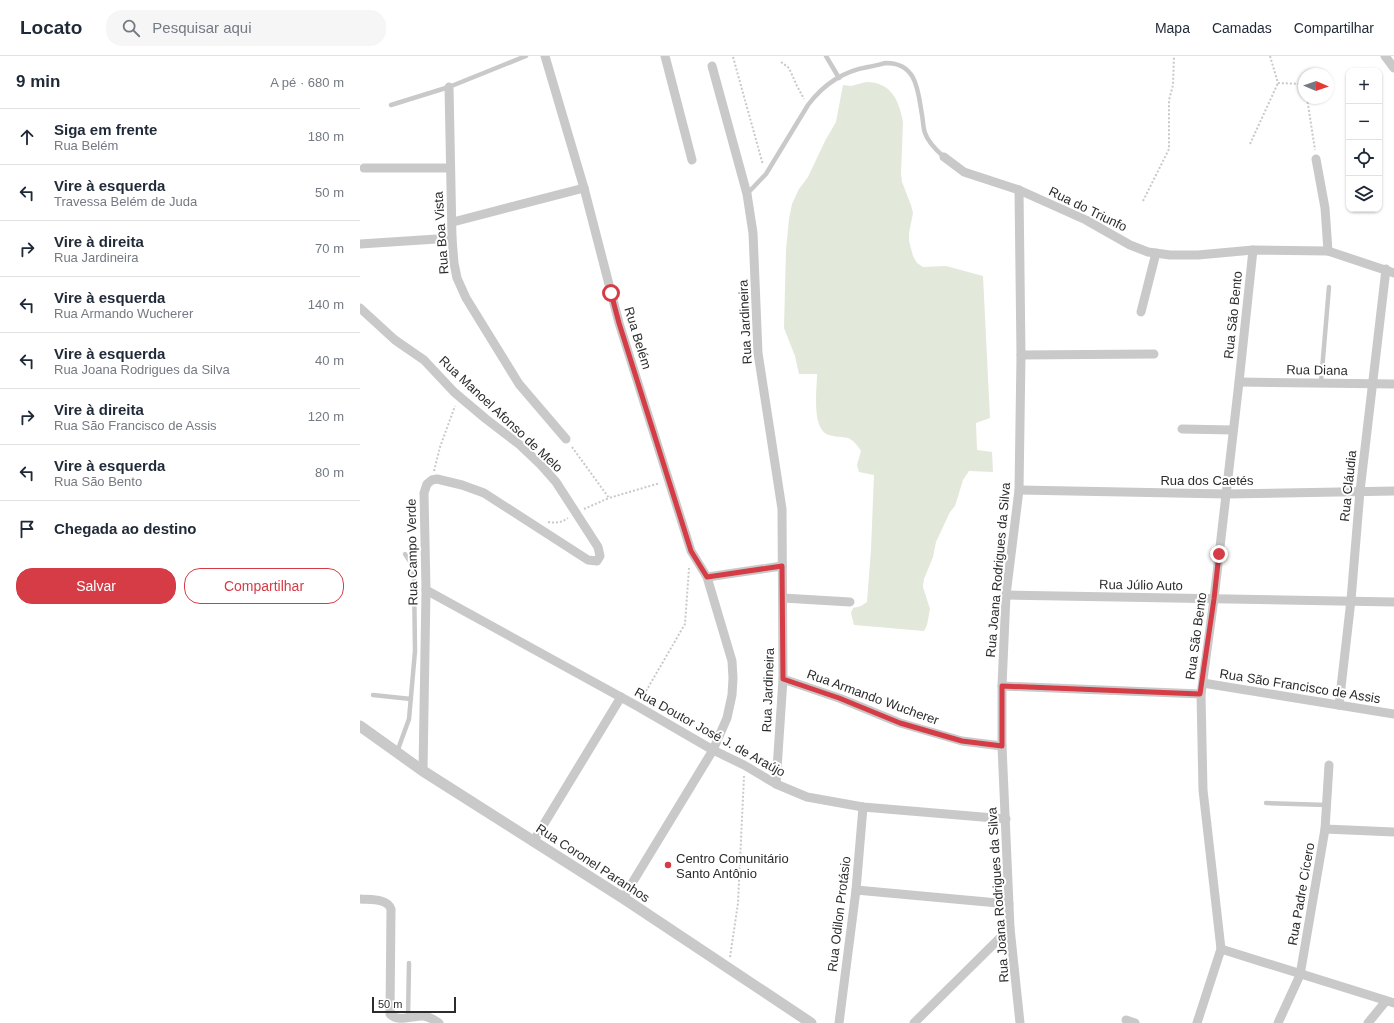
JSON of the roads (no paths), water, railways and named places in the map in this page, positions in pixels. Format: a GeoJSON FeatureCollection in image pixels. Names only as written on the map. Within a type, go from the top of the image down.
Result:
{"type":"FeatureCollection","features":[{"type":"Feature","properties":{"kind":"street","name":"Rua Belém"},"geometry":{"type":"LineString","coordinates":[[545,56],[584,188],[619,323],[691,551],[707,577],[732,661],[732,695],[727,718],[713,750],[623,898]]}},
{"type":"Feature","properties":{"kind":"street"},"geometry":{"type":"LineString","coordinates":[[665,56],[692,160]]}},
{"type":"Feature","properties":{"kind":"street"},"geometry":{"type":"LineString","coordinates":[[1385,56],[1394,68]]}},
{"type":"Feature","properties":{"kind":"street","name":"Rua Jardineira"},"geometry":{"type":"LineString","coordinates":[[712,66],[747,194],[753,233],[758,353],[782,509],[783,679],[776,784]]}},
{"type":"Feature","properties":{"kind":"street","name":"Rua Boa Vista"},"geometry":{"type":"LineString","coordinates":[[449,88],[450,168],[453,222],[452,238],[457,278],[466,298],[519,384],[566,439]]}},
{"type":"Feature","properties":{"kind":"street","name":"Rua do Triunfo"},"geometry":{"type":"LineString","coordinates":[[944,157],[964,172],[1019,190],[1086,220],[1148,252],[1170,255],[1198,255],[1253,250],[1328,251],[1390,271]]}},
{"type":"Feature","properties":{"kind":"street"},"geometry":{"type":"LineString","coordinates":[[1316,159],[1325,208],[1328,251]]}},
{"type":"Feature","properties":{"kind":"street"},"geometry":{"type":"LineString","coordinates":[[364,168],[450,168]]}},
{"type":"Feature","properties":{"kind":"street"},"geometry":{"type":"LineString","coordinates":[[453,222],[584,188]]}},
{"type":"Feature","properties":{"kind":"street","name":"Rua Joana Rodrigues da Silva"},"geometry":{"type":"LineString","coordinates":[[1019,190],[1021,356],[1019,490],[1006,595],[1002,686],[1002,746],[1010,928],[1020,1023]]}},
{"type":"Feature","properties":{"kind":"street"},"geometry":{"type":"LineString","coordinates":[[360,244],[452,238]]}},
{"type":"Feature","properties":{"kind":"street","name":"Rua São Bento"},"geometry":{"type":"LineString","coordinates":[[1197,1023],[1221,949],[1203,790],[1200,694],[1203,683],[1214,599],[1253,250]]}},
{"type":"Feature","properties":{"kind":"street"},"geometry":{"type":"LineString","coordinates":[[1141,312],[1156,253]]}},
{"type":"Feature","properties":{"kind":"street","name":"Rua Cláudia"},"geometry":{"type":"LineString","coordinates":[[1339,705],[1372,384],[1390,271]]}},
{"type":"Feature","properties":{"kind":"street","name":"Rua Manoel Afonso de Melo"},"geometry":{"type":"LineString","coordinates":[[360,308],[395,340],[424,360],[459,396],[520,445],[541,465],[556,482],[598,547],[600,556],[597,561],[593,562],[484,493],[443,480],[432,480]]}},
{"type":"Feature","properties":{"kind":"street"},"geometry":{"type":"LineString","coordinates":[[1021,356],[1154,354]]}},
{"type":"Feature","properties":{"kind":"street","name":"Rua Diana"},"geometry":{"type":"LineString","coordinates":[[1239,382],[1394,384]]}},
{"type":"Feature","properties":{"kind":"street"},"geometry":{"type":"LineString","coordinates":[[1182,429],[1233,430]]}},
{"type":"Feature","properties":{"kind":"street","name":"Rua Campo Verde"},"geometry":{"type":"LineString","coordinates":[[423,770],[426,590],[424,493],[425,486],[432,480]]}},
{"type":"Feature","properties":{"kind":"street","name":"Rua dos Caetés"},"geometry":{"type":"LineString","coordinates":[[1019,490],[1226,494],[1394,491]]}},
{"type":"Feature","properties":{"kind":"street"},"geometry":{"type":"LineString","coordinates":[[707,577],[782,566]]}},
{"type":"Feature","properties":{"kind":"street","name":"Rua Doutor José J. de Araújo"},"geometry":{"type":"LineString","coordinates":[[426,590],[637,706],[713,750],[776,784],[806,797],[863,807],[1006,819]]}},
{"type":"Feature","properties":{"kind":"street","name":"Rua Júlio Auto"},"geometry":{"type":"LineString","coordinates":[[1006,595],[1351,600],[1394,602]]}},
{"type":"Feature","properties":{"kind":"street"},"geometry":{"type":"LineString","coordinates":[[783,598],[850,602]]}},
{"type":"Feature","properties":{"kind":"street","name":"Rua Armando Wucherer"},"geometry":{"type":"LineString","coordinates":[[783,679],[839,698],[900,723],[962,741],[1002,746]]}},
{"type":"Feature","properties":{"kind":"street","name":"Rua São Francisco de Assis"},"geometry":{"type":"LineString","coordinates":[[1203,683],[1394,714]]}},
{"type":"Feature","properties":{"kind":"street"},"geometry":{"type":"LineString","coordinates":[[1002,686],[1200,694]]}},
{"type":"Feature","properties":{"kind":"street"},"geometry":{"type":"LineString","coordinates":[[533,842],[621,698]]}},
{"type":"Feature","properties":{"kind":"street","name":"Rua Coronel Paranhos"},"geometry":{"type":"LineString","coordinates":[[360,726],[423,770],[533,842],[623,898],[811,1023]]}},
{"type":"Feature","properties":{"kind":"street","name":"Rua Padre Cícero"},"geometry":{"type":"LineString","coordinates":[[1278,1023],[1300,975],[1326,830],[1329,765]]}},
{"type":"Feature","properties":{"kind":"street","name":"Rua Odilon Protásio"},"geometry":{"type":"LineString","coordinates":[[839,1023],[856,890],[863,807]]}},
{"type":"Feature","properties":{"kind":"street"},"geometry":{"type":"LineString","coordinates":[[1326,830],[1394,832]]}},
{"type":"Feature","properties":{"kind":"street"},"geometry":{"type":"LineString","coordinates":[[856,890],[1009,904]]}},
{"type":"Feature","properties":{"kind":"street"},"geometry":{"type":"LineString","coordinates":[[360,899],[383,901],[390,905],[389,1010],[392,1016],[402,1019],[424,1016],[439,1023]]}},
{"type":"Feature","properties":{"kind":"street"},"geometry":{"type":"LineString","coordinates":[[914,1023],[1010,928]]}},
{"type":"Feature","properties":{"kind":"street"},"geometry":{"type":"LineString","coordinates":[[1221,949],[1390,1002],[1368,1023]]}},
{"type":"Feature","properties":{"kind":"lane"},"geometry":{"type":"LineString","coordinates":[[391,105],[449,88],[526,56]]}},
{"type":"Feature","properties":{"kind":"lane"},"geometry":{"type":"LineString","coordinates":[[747,194],[766,174],[808,105],[824,87],[838,78],[826,56]]}},
{"type":"Feature","properties":{"kind":"lane","name":"Rua do Triunfo"},"geometry":{"type":"LineString","coordinates":[[838,78],[860,68],[887,64],[903,66],[914,78],[919,96],[925,133],[934,148],[944,157]]}},
{"type":"Feature","properties":{"kind":"lane"},"geometry":{"type":"LineString","coordinates":[[1321,382],[1330,287]]}},
{"type":"Feature","properties":{"kind":"lane"},"geometry":{"type":"LineString","coordinates":[[397,752],[409,719],[415,651],[414,577],[411,563],[405,554]]}},
{"type":"Feature","properties":{"kind":"lane"},"geometry":{"type":"LineString","coordinates":[[373,695],[411,699]]}},
{"type":"Feature","properties":{"kind":"lane"},"geometry":{"type":"LineString","coordinates":[[1266,804],[1327,805]]}},
{"type":"Feature","properties":{"kind":"lane"},"geometry":{"type":"LineString","coordinates":[[408,1018],[409,963]]}},
{"type":"Feature","properties":{"kind":"place","name":"Centro Comunitário Santo Antônio"},"geometry":{"type":"Point","coordinates":[668,865]}}]}
